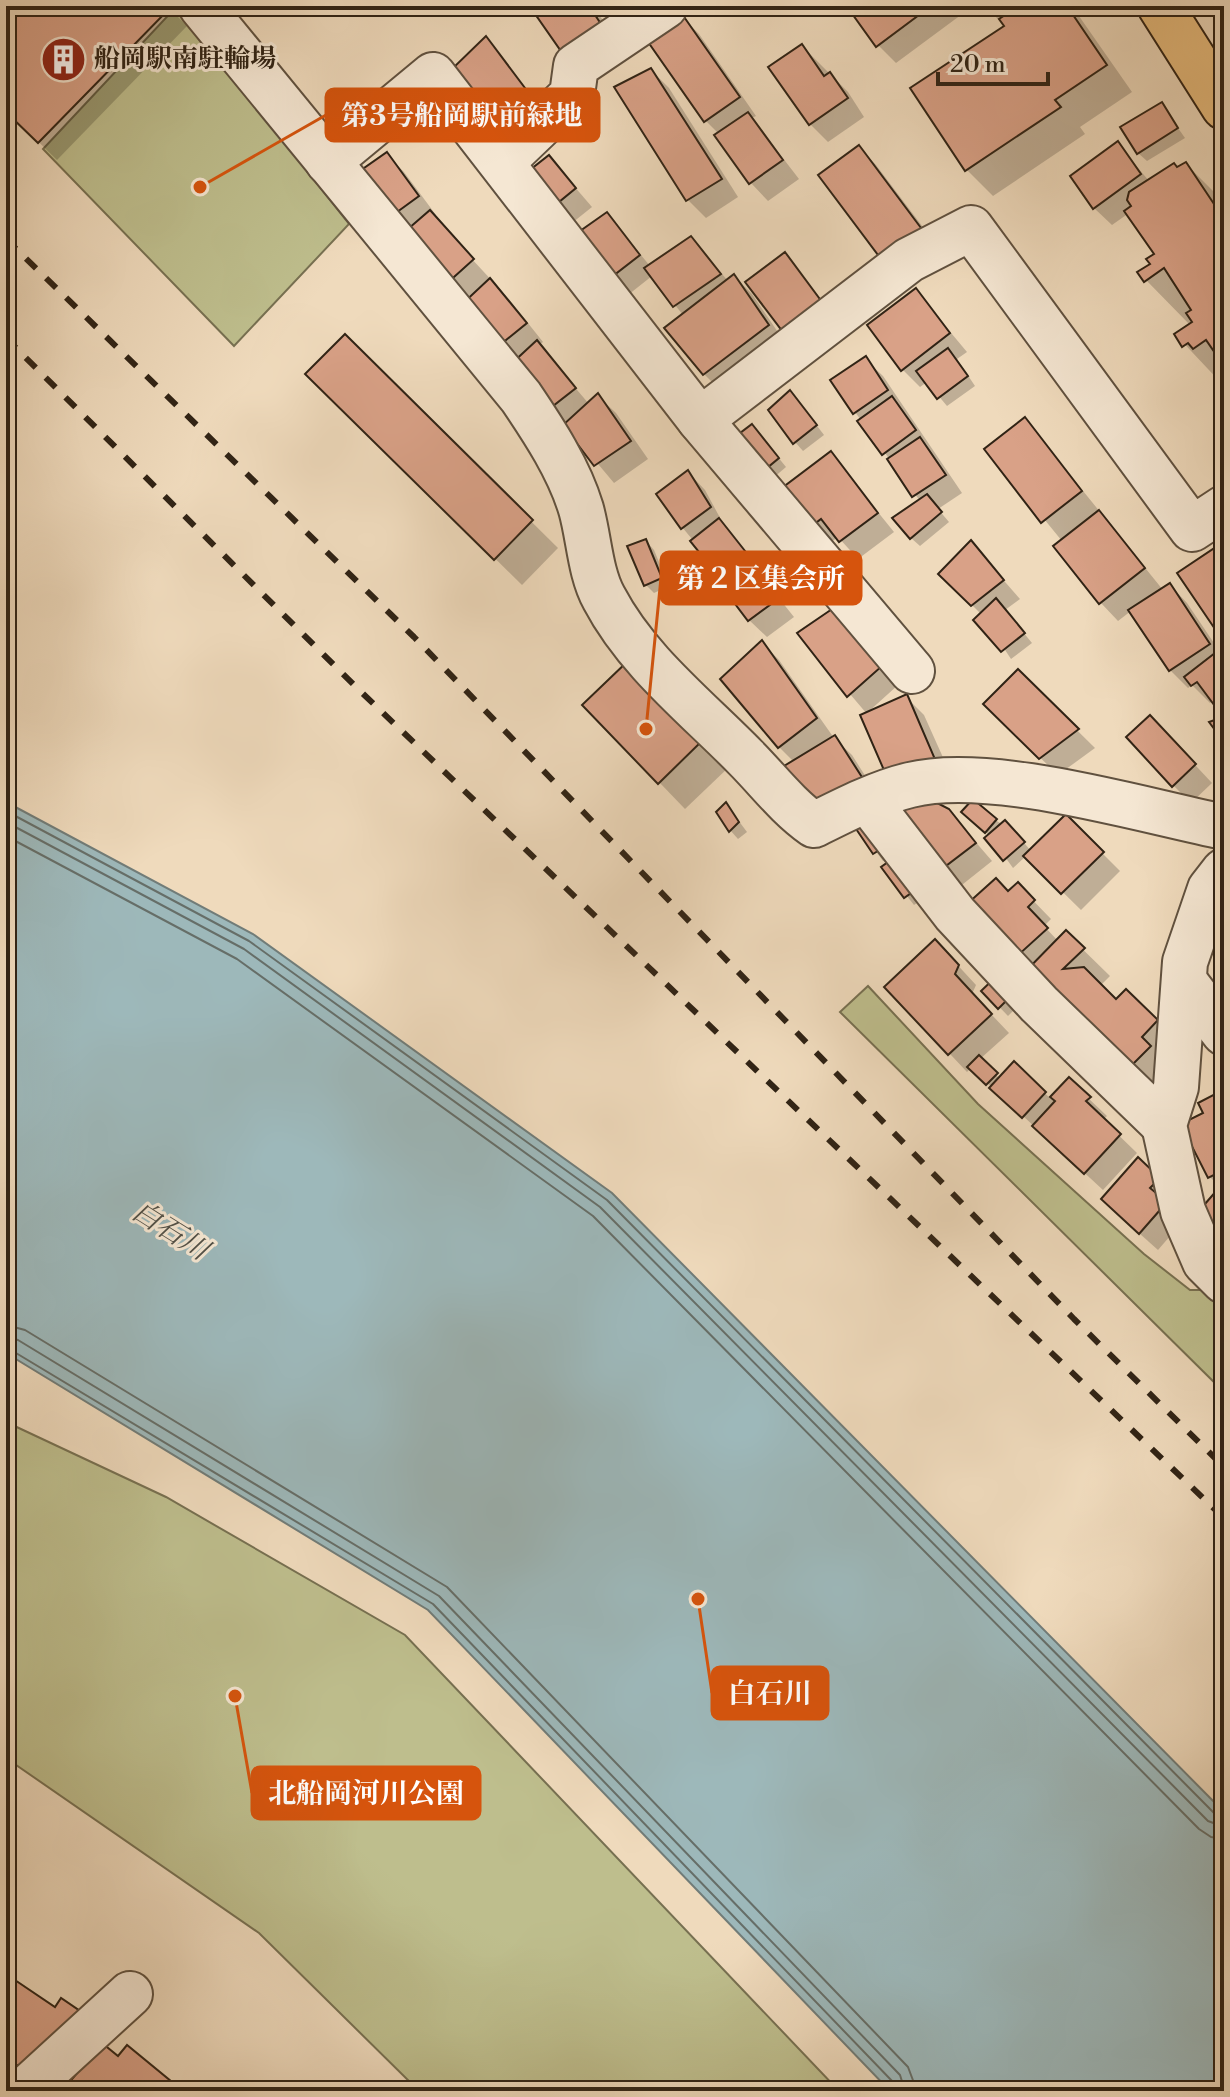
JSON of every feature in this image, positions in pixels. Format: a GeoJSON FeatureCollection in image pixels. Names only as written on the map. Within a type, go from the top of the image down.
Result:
{"type":"FeatureCollection","features":[{"type":"Feature","properties":{"kind":"main road"},"geometry":{"type":"LineString","coordinates":[[1160,6],[1224,107]]}},
{"type":"Feature","properties":{"kind":"street"},"geometry":{"type":"LineString","coordinates":[[201,6],[521,397],[547,436],[580,505],[602,595],[664,679],[746,758],[796,812],[814,825],[910,785],[958,780],[983,781],[1224,827]]}},
{"type":"Feature","properties":{"kind":"street"},"geometry":{"type":"LineString","coordinates":[[502,162],[572,95],[576,66],[665,6]]}},
{"type":"Feature","properties":{"kind":"street"},"geometry":{"type":"LineString","coordinates":[[328,162],[433,75],[700,420],[912,671]]}},
{"type":"Feature","properties":{"kind":"street"},"geometry":{"type":"LineString","coordinates":[[700,420],[909,260],[971,228],[1192,529],[1224,508]]}},
{"type":"Feature","properties":{"kind":"street"},"geometry":{"type":"LineString","coordinates":[[868,801],[955,914],[1039,1004],[1164,1125]]}},
{"type":"Feature","properties":{"kind":"street"},"geometry":{"type":"LineString","coordinates":[[1224,871],[1210,889],[1185,962],[1176,1087],[1164,1125],[1183,1211],[1205,1262],[1224,1281]]}},
{"type":"Feature","properties":{"kind":"street"},"geometry":{"type":"LineString","coordinates":[[1185,982],[1224,1033]]}},
{"type":"Feature","properties":{"kind":"street"},"geometry":{"type":"LineString","coordinates":[[24,2084],[130,1994]]}},
{"type":"Feature","properties":{"kind":"green space"},"geometry":{"type":"Polygon","coordinates":[[[177,6],[349,224],[234,346],[43,149],[177,6]]]}},
{"type":"Feature","properties":{"kind":"green space"},"geometry":{"type":"Polygon","coordinates":[[[868,986],[978,1104],[1144,1254],[1190,1290],[1204,1290],[1224,1309],[1224,1392],[840,1012],[868,986]]]}},
{"type":"Feature","properties":{"kind":"green space"},"geometry":{"type":"Polygon","coordinates":[[[6,1422],[166,1497],[405,1635],[839,2091],[419,2091],[259,1933],[6,1758],[6,1422]]]}},
{"type":"Feature","properties":{"kind":"water"},"geometry":{"type":"Polygon","coordinates":[[[6,802],[253,934],[612,1193],[1224,1812],[1224,2091],[890,2091],[428,1610],[6,1353],[6,802]]]}},
{"type":"Feature","properties":{"kind":"building","name":"船岡駅南駐輪場"},"geometry":{"type":"Polygon","coordinates":[[[6,6],[171,7],[38,143],[6,112],[6,6]]]}},
{"type":"Feature","properties":{"kind":"building"},"geometry":{"type":"Polygon","coordinates":[[[541,6],[589,6],[603,27],[563,54],[533,11],[541,6]]]}},
{"type":"Feature","properties":{"kind":"building"},"geometry":{"type":"Polygon","coordinates":[[[866,6],[931,6],[876,47],[853,15],[866,6]]]}},
{"type":"Feature","properties":{"kind":"building"},"geometry":{"type":"Polygon","coordinates":[[[983,6],[1000,6],[989,14],[983,6]]]}},
{"type":"Feature","properties":{"kind":"building"},"geometry":{"type":"Polygon","coordinates":[[[1019,6],[1067,6],[1107,65],[1055,100],[1061,107],[965,171],[910,88],[1004,26],[999,19],[1019,6]]]}},
{"type":"Feature","properties":{"kind":"building"},"geometry":{"type":"Polygon","coordinates":[[[682,14],[740,97],[704,122],[646,39],[682,14]]]}},
{"type":"Feature","properties":{"kind":"building"},"geometry":{"type":"Polygon","coordinates":[[[486,36],[534,100],[497,128],[453,68],[486,36]]]}},
{"type":"Feature","properties":{"kind":"building"},"geometry":{"type":"Polygon","coordinates":[[[802,44],[824,76],[830,72],[848,98],[809,125],[768,67],[802,44]]]}},
{"type":"Feature","properties":{"kind":"building"},"geometry":{"type":"Polygon","coordinates":[[[651,68],[722,179],[686,201],[614,87],[651,68]]]}},
{"type":"Feature","properties":{"kind":"building"},"geometry":{"type":"Polygon","coordinates":[[[1162,102],[1178,128],[1137,154],[1120,127],[1162,102]]]}},
{"type":"Feature","properties":{"kind":"building"},"geometry":{"type":"Polygon","coordinates":[[[748,112],[783,160],[749,184],[714,135],[748,112]]]}},
{"type":"Feature","properties":{"kind":"building"},"geometry":{"type":"Polygon","coordinates":[[[1118,141],[1141,174],[1093,209],[1070,176],[1118,141]]]}},
{"type":"Feature","properties":{"kind":"building"},"geometry":{"type":"Polygon","coordinates":[[[859,145],[927,236],[887,267],[818,175],[859,145]]]}},
{"type":"Feature","properties":{"kind":"building"},"geometry":{"type":"Polygon","coordinates":[[[387,152],[419,196],[393,215],[357,173],[387,152]]]}},
{"type":"Feature","properties":{"kind":"building"},"geometry":{"type":"Polygon","coordinates":[[[549,155],[576,188],[548,211],[521,177],[549,155]]]}},
{"type":"Feature","properties":{"kind":"building"},"geometry":{"type":"Polygon","coordinates":[[[1186,162],[1224,219],[1224,366],[1206,340],[1193,349],[1188,343],[1182,347],[1174,334],[1192,322],[1186,313],[1191,310],[1164,268],[1144,282],[1137,272],[1150,264],[1146,259],[1154,254],[1124,211],[1131,206],[1127,200],[1129,192],[1174,163],[1177,167],[1186,162]]]}},
{"type":"Feature","properties":{"kind":"building"},"geometry":{"type":"Polygon","coordinates":[[[430,210],[474,259],[444,286],[401,235],[430,210]]]}},
{"type":"Feature","properties":{"kind":"building"},"geometry":{"type":"Polygon","coordinates":[[[607,212],[640,255],[609,279],[573,236],[607,212]]]}},
{"type":"Feature","properties":{"kind":"building"},"geometry":{"type":"Polygon","coordinates":[[[691,236],[721,274],[673,307],[644,268],[691,236]]]}},
{"type":"Feature","properties":{"kind":"building"},"geometry":{"type":"Polygon","coordinates":[[[785,252],[825,306],[786,336],[745,282],[785,252]]]}},
{"type":"Feature","properties":{"kind":"building"},"geometry":{"type":"Polygon","coordinates":[[[734,274],[769,325],[703,375],[664,328],[734,274]]]}},
{"type":"Feature","properties":{"kind":"building"},"geometry":{"type":"Polygon","coordinates":[[[490,278],[527,323],[495,349],[459,307],[490,278]]]}},
{"type":"Feature","properties":{"kind":"building"},"geometry":{"type":"Polygon","coordinates":[[[916,288],[950,333],[901,371],[867,325],[916,288]]]}},
{"type":"Feature","properties":{"kind":"building"},"geometry":{"type":"Polygon","coordinates":[[[345,334],[533,520],[494,560],[305,374],[345,334]]]}},
{"type":"Feature","properties":{"kind":"building"},"geometry":{"type":"Polygon","coordinates":[[[537,340],[576,388],[544,413],[509,366],[537,340]]]}},
{"type":"Feature","properties":{"kind":"building"},"geometry":{"type":"Polygon","coordinates":[[[948,348],[968,376],[937,399],[916,371],[948,348]]]}},
{"type":"Feature","properties":{"kind":"building"},"geometry":{"type":"Polygon","coordinates":[[[866,356],[888,390],[853,414],[830,380],[866,356]]]}},
{"type":"Feature","properties":{"kind":"building"},"geometry":{"type":"Polygon","coordinates":[[[790,390],[817,425],[793,444],[768,410],[790,390]]]}},
{"type":"Feature","properties":{"kind":"building"},"geometry":{"type":"Polygon","coordinates":[[[598,393],[631,441],[594,466],[563,425],[598,393]]]}},
{"type":"Feature","properties":{"kind":"building"},"geometry":{"type":"Polygon","coordinates":[[[892,396],[916,430],[882,455],[857,421],[892,396]]]}},
{"type":"Feature","properties":{"kind":"building"},"geometry":{"type":"Polygon","coordinates":[[[1025,417],[1082,491],[1041,523],[984,449],[1025,417]]]}},
{"type":"Feature","properties":{"kind":"building"},"geometry":{"type":"Polygon","coordinates":[[[752,424],[779,458],[755,478],[727,443],[752,424]]]}},
{"type":"Feature","properties":{"kind":"building"},"geometry":{"type":"Polygon","coordinates":[[[920,437],[946,475],[912,497],[887,459],[920,437]]]}},
{"type":"Feature","properties":{"kind":"building"},"geometry":{"type":"Polygon","coordinates":[[[831,451],[878,513],[839,542],[821,519],[803,533],[774,494],[831,451]]]}},
{"type":"Feature","properties":{"kind":"building"},"geometry":{"type":"Polygon","coordinates":[[[688,470],[711,507],[681,529],[656,494],[688,470]]]}},
{"type":"Feature","properties":{"kind":"building"},"geometry":{"type":"Polygon","coordinates":[[[927,494],[942,512],[910,539],[892,518],[927,494]]]}},
{"type":"Feature","properties":{"kind":"building"},"geometry":{"type":"Polygon","coordinates":[[[1099,510],[1145,568],[1099,604],[1053,546],[1099,510]]]}},
{"type":"Feature","properties":{"kind":"building"},"geometry":{"type":"Polygon","coordinates":[[[719,518],[749,556],[720,578],[690,541],[719,518]]]}},
{"type":"Feature","properties":{"kind":"building"},"geometry":{"type":"Polygon","coordinates":[[[646,539],[662,578],[644,586],[627,546],[646,539]]]}},
{"type":"Feature","properties":{"kind":"building"},"geometry":{"type":"Polygon","coordinates":[[[971,540],[1004,580],[971,606],[938,574],[971,540]]]}},
{"type":"Feature","properties":{"kind":"building"},"geometry":{"type":"Polygon","coordinates":[[[1216,547],[1224,559],[1224,632],[1219,635],[1177,573],[1216,547]]]}},
{"type":"Feature","properties":{"kind":"building"},"geometry":{"type":"Polygon","coordinates":[[[754,566],[778,599],[748,621],[723,588],[754,566]]]}},
{"type":"Feature","properties":{"kind":"building"},"geometry":{"type":"Polygon","coordinates":[[[1170,583],[1210,644],[1169,671],[1128,610],[1170,583]]]}},
{"type":"Feature","properties":{"kind":"building"},"geometry":{"type":"Polygon","coordinates":[[[996,598],[1025,633],[1001,652],[973,620],[996,598]]]}},
{"type":"Feature","properties":{"kind":"building"},"geometry":{"type":"Polygon","coordinates":[[[835,607],[882,666],[847,697],[797,633],[835,607]]]}},
{"type":"Feature","properties":{"kind":"building"},"geometry":{"type":"Polygon","coordinates":[[[762,640],[817,718],[778,748],[720,679],[762,640]]]}},
{"type":"Feature","properties":{"kind":"building"},"geometry":{"type":"Polygon","coordinates":[[[1224,646],[1224,742],[1209,722],[1223,717],[1197,682],[1191,686],[1184,677],[1224,646]]]}},
{"type":"Feature","properties":{"kind":"building"},"geometry":{"type":"Polygon","coordinates":[[[629,660],[705,738],[658,784],[582,705],[629,660]]]}},
{"type":"Feature","properties":{"kind":"building"},"geometry":{"type":"Polygon","coordinates":[[[1018,669],[1079,729],[1039,759],[983,704],[1018,669]]]}},
{"type":"Feature","properties":{"kind":"building"},"geometry":{"type":"Polygon","coordinates":[[[907,694],[937,764],[890,784],[860,715],[907,694]]]}},
{"type":"Feature","properties":{"kind":"building"},"geometry":{"type":"Polygon","coordinates":[[[1150,715],[1196,764],[1172,787],[1126,737],[1150,715]]]}},
{"type":"Feature","properties":{"kind":"building"},"geometry":{"type":"Polygon","coordinates":[[[835,735],[867,785],[816,817],[784,766],[835,735]]]}},
{"type":"Feature","properties":{"kind":"building"},"geometry":{"type":"Polygon","coordinates":[[[914,791],[949,809],[976,843],[934,875],[885,813],[914,791]]]}},
{"type":"Feature","properties":{"kind":"building"},"geometry":{"type":"Polygon","coordinates":[[[973,799],[997,819],[985,833],[961,812],[973,799]]]}},
{"type":"Feature","properties":{"kind":"building"},"geometry":{"type":"Polygon","coordinates":[[[726,802],[739,822],[729,832],[716,812],[726,802]]]}},
{"type":"Feature","properties":{"kind":"building"},"geometry":{"type":"Polygon","coordinates":[[[1066,814],[1104,852],[1061,894],[1023,856],[1066,814]]]}},
{"type":"Feature","properties":{"kind":"building"},"geometry":{"type":"Polygon","coordinates":[[[850,820],[889,844],[873,854],[850,820]]]}},
{"type":"Feature","properties":{"kind":"building"},"geometry":{"type":"Polygon","coordinates":[[[1005,820],[1025,842],[1003,861],[984,838],[1005,820]]]}},
{"type":"Feature","properties":{"kind":"building"},"geometry":{"type":"Polygon","coordinates":[[[898,855],[921,886],[904,898],[881,867],[898,855]]]}},
{"type":"Feature","properties":{"kind":"building"},"geometry":{"type":"Polygon","coordinates":[[[996,878],[1008,891],[1018,882],[1035,900],[1028,907],[1048,928],[1016,957],[967,904],[996,878]]]}},
{"type":"Feature","properties":{"kind":"building"},"geometry":{"type":"Polygon","coordinates":[[[1224,925],[1224,968],[1203,941],[1224,925]]]}},
{"type":"Feature","properties":{"kind":"building"},"geometry":{"type":"Polygon","coordinates":[[[1066,930],[1085,948],[1063,969],[1084,967],[1116,999],[1126,989],[1158,1020],[1142,1037],[1151,1046],[1120,1077],[1019,978],[1066,930]]]}},
{"type":"Feature","properties":{"kind":"building"},"geometry":{"type":"Polygon","coordinates":[[[935,939],[959,965],[955,974],[992,1014],[948,1055],[884,987],[935,939]]]}},
{"type":"Feature","properties":{"kind":"building"},"geometry":{"type":"Polygon","coordinates":[[[1001,972],[1018,989],[998,1009],[981,991],[1001,972]]]}},
{"type":"Feature","properties":{"kind":"building"},"geometry":{"type":"Polygon","coordinates":[[[979,1055],[998,1073],[986,1085],[967,1067],[979,1055]]]}},
{"type":"Feature","properties":{"kind":"building"},"geometry":{"type":"Polygon","coordinates":[[[1014,1061],[1046,1092],[1022,1118],[989,1088],[1014,1061]]]}},
{"type":"Feature","properties":{"kind":"building"},"geometry":{"type":"Polygon","coordinates":[[[1069,1077],[1091,1097],[1086,1101],[1121,1134],[1084,1174],[1032,1126],[1055,1101],[1050,1097],[1069,1077]]]}},
{"type":"Feature","properties":{"kind":"building"},"geometry":{"type":"Polygon","coordinates":[[[1219,1092],[1224,1102],[1224,1170],[1208,1178],[1178,1119],[1186,1115],[1189,1120],[1203,1113],[1198,1103],[1219,1092]]]}},
{"type":"Feature","properties":{"kind":"building"},"geometry":{"type":"Polygon","coordinates":[[[1138,1157],[1160,1178],[1150,1188],[1167,1202],[1139,1234],[1101,1199],[1138,1157]]]}},
{"type":"Feature","properties":{"kind":"building"},"geometry":{"type":"Polygon","coordinates":[[[1224,1182],[1224,1234],[1198,1212],[1224,1182]]]}},
{"type":"Feature","properties":{"kind":"building"},"geometry":{"type":"Polygon","coordinates":[[[6,1974],[55,2007],[61,1998],[83,2013],[28,2072],[6,2058],[6,1974]]]}},
{"type":"Feature","properties":{"kind":"building"},"geometry":{"type":"Polygon","coordinates":[[[102,2043],[118,2056],[127,2045],[172,2082],[165,2091],[62,2091],[102,2043]]]}},
{"type":"Feature","properties":{"kind":"railway"},"geometry":{"type":"LineString","coordinates":[[6,239],[414,637],[1074,1319],[1224,1467]]}},
{"type":"Feature","properties":{"kind":"railway"},"geometry":{"type":"LineString","coordinates":[[6,338],[358,689],[1224,1518]]}},
{"type":"Feature","properties":{"kind":"place","name":"船岡駅南駐輪場"},"geometry":{"type":"Point","coordinates":[63,59]}},
{"type":"Feature","properties":{"kind":"place","name":"第3号船岡駅前緑地"},"geometry":{"type":"Point","coordinates":[200,187]}},
{"type":"Feature","properties":{"kind":"place","name":"第２区集会所"},"geometry":{"type":"Point","coordinates":[646,729]}},
{"type":"Feature","properties":{"kind":"place","name":"白石川"},"geometry":{"type":"Point","coordinates":[698,1599]}},
{"type":"Feature","properties":{"kind":"place","name":"北船岡河川公園"},"geometry":{"type":"Point","coordinates":[235,1696]}}]}
